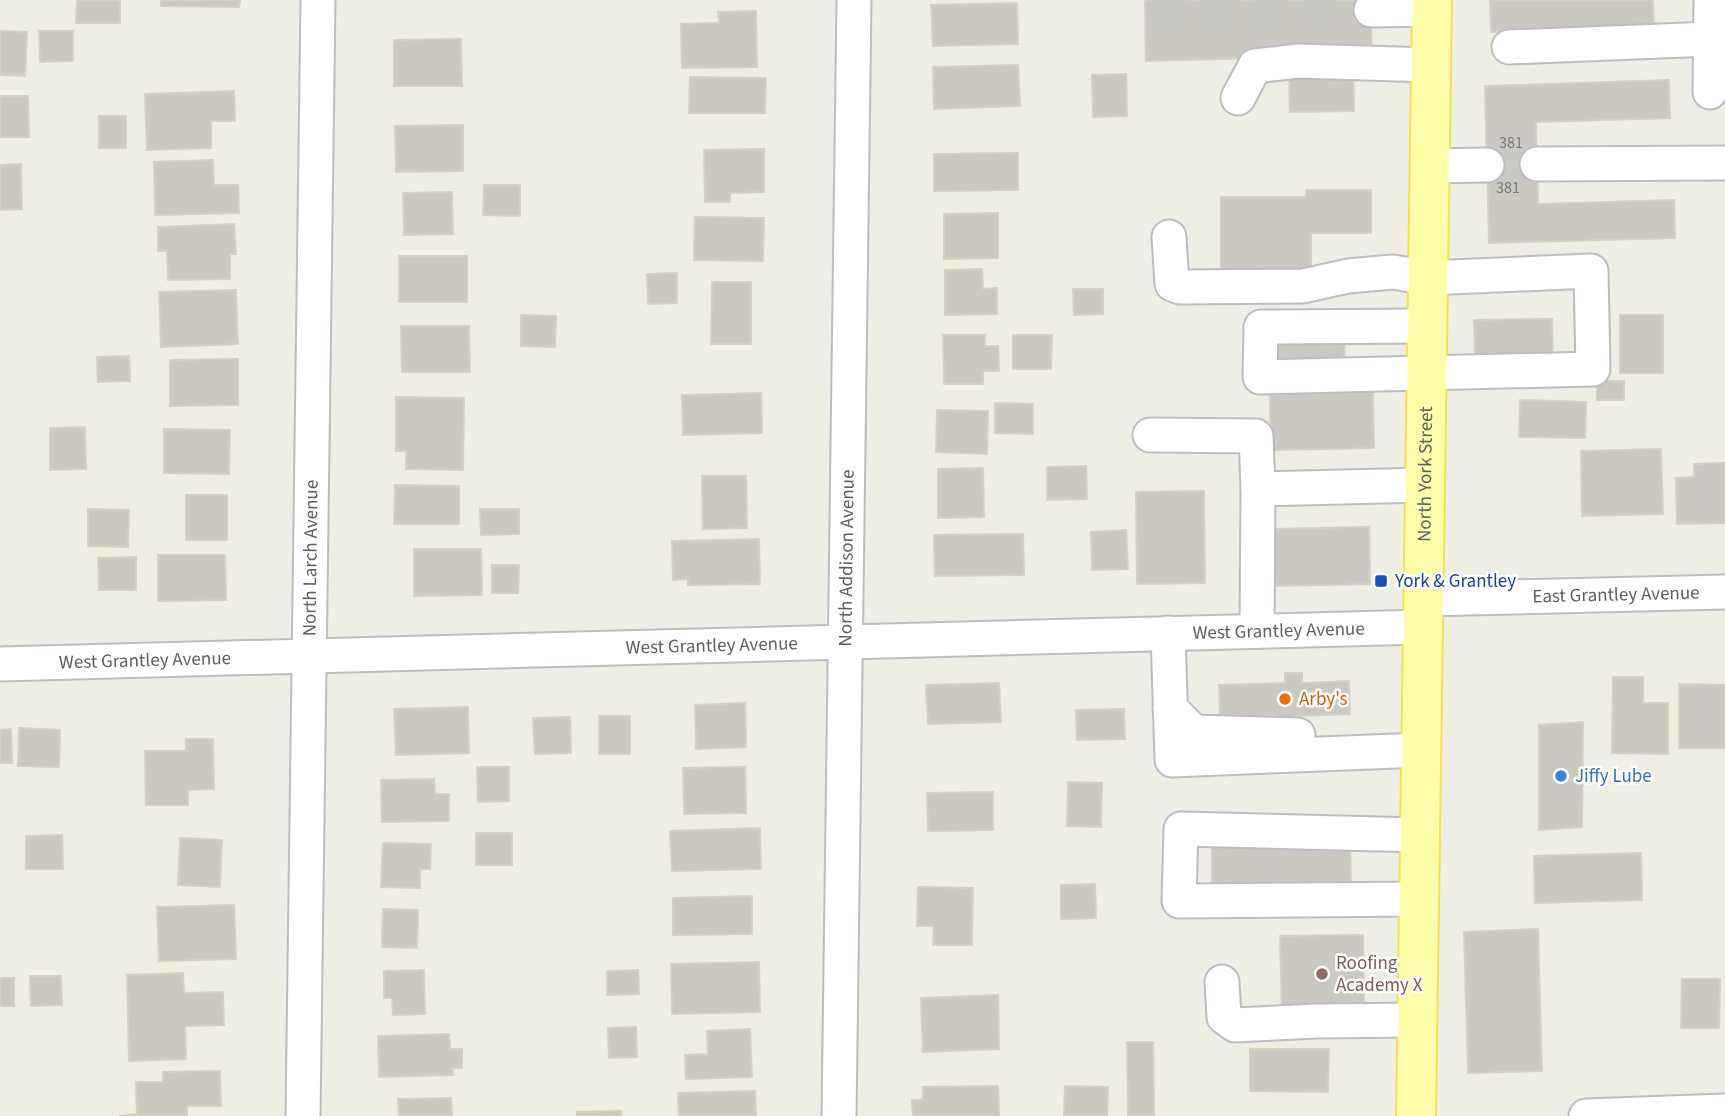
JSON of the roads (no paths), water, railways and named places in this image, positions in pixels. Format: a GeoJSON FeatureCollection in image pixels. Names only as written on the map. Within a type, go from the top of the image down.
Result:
{"type":"FeatureCollection","features":[{"type":"Feature","properties":{"kind":"main road","name":"North York Street"},"geometry":{"type":"LineString","coordinates":[[1416,1116],[1432,5]]}},
{"type":"Feature","properties":{"kind":"street","name":"North Larch Avenue"},"geometry":{"type":"LineString","coordinates":[[303,1116],[318,0]]}},
{"type":"Feature","properties":{"kind":"street","name":"North Addison Avenue"},"geometry":{"type":"LineString","coordinates":[[839,1116],[854,0]]}},
{"type":"Feature","properties":{"kind":"street"},"geometry":{"type":"LineString","coordinates":[[1710,92],[1711,0]]}},
{"type":"Feature","properties":{"kind":"street"},"geometry":{"type":"LineString","coordinates":[[1371,10],[1432,5]]}},
{"type":"Feature","properties":{"kind":"street"},"geometry":{"type":"LineString","coordinates":[[1509,47],[1710,39]]}},
{"type":"Feature","properties":{"kind":"street"},"geometry":{"type":"LineString","coordinates":[[1238,98],[1255,66],[1298,61],[1431,65]]}},
{"type":"Feature","properties":{"kind":"street"},"geometry":{"type":"LineString","coordinates":[[1537,164],[1725,163]]}},
{"type":"Feature","properties":{"kind":"street"},"geometry":{"type":"LineString","coordinates":[[1430,166],[1487,165]]}},
{"type":"Feature","properties":{"kind":"street"},"geometry":{"type":"LineString","coordinates":[[1169,237],[1172,284],[1180,287],[1303,286],[1348,276],[1393,272],[1428,278],[1591,271],[1593,369],[1260,377],[1261,327],[1428,326]]}},
{"type":"Feature","properties":{"kind":"street"},"geometry":{"type":"LineString","coordinates":[[1150,435],[1256,436],[1257,631]]}},
{"type":"Feature","properties":{"kind":"street"},"geometry":{"type":"LineString","coordinates":[[1258,489],[1425,485]]}},
{"type":"Feature","properties":{"kind":"street","name":"East Grantley Avenue"},"geometry":{"type":"LineString","coordinates":[[1423,613],[1725,592]]}},
{"type":"Feature","properties":{"kind":"street","name":"West Grantley Avenue"},"geometry":{"type":"LineString","coordinates":[[0,664],[1257,631],[1423,613]]}},
{"type":"Feature","properties":{"kind":"street"},"geometry":{"type":"LineString","coordinates":[[1168,633],[1172,760],[1422,750]]}},
{"type":"Feature","properties":{"kind":"street"},"geometry":{"type":"LineString","coordinates":[[1170,708],[1194,732],[1314,736],[1332,754]]}},
{"type":"Feature","properties":{"kind":"street"},"geometry":{"type":"LineString","coordinates":[[1419,899],[1179,901],[1181,829],[1420,835]]}},
{"type":"Feature","properties":{"kind":"street"},"geometry":{"type":"LineString","coordinates":[[1222,982],[1224,1017],[1235,1025],[1418,1020]]}},
{"type":"Feature","properties":{"kind":"street"},"geometry":{"type":"LineString","coordinates":[[1586,1116],[1725,1111]]}},
{"type":"Feature","properties":{"kind":"tunnel"},"geometry":{"type":"LineString","coordinates":[[1154,14],[1371,10]]}},
{"type":"Feature","properties":{"kind":"tunnel"},"geometry":{"type":"LineString","coordinates":[[1487,165],[1537,164]]}},
{"type":"Feature","properties":{"kind":"place","name":"York & Grantley"},"geometry":{"type":"Point","coordinates":[1381,581]}},
{"type":"Feature","properties":{"kind":"place","name":"Arby's"},"geometry":{"type":"Point","coordinates":[1285,699]}},
{"type":"Feature","properties":{"kind":"place","name":"Jiffy Lube"},"geometry":{"type":"Point","coordinates":[1561,776]}},
{"type":"Feature","properties":{"kind":"place","name":"Roofing Academy X"},"geometry":{"type":"Point","coordinates":[1322,974]}}]}
